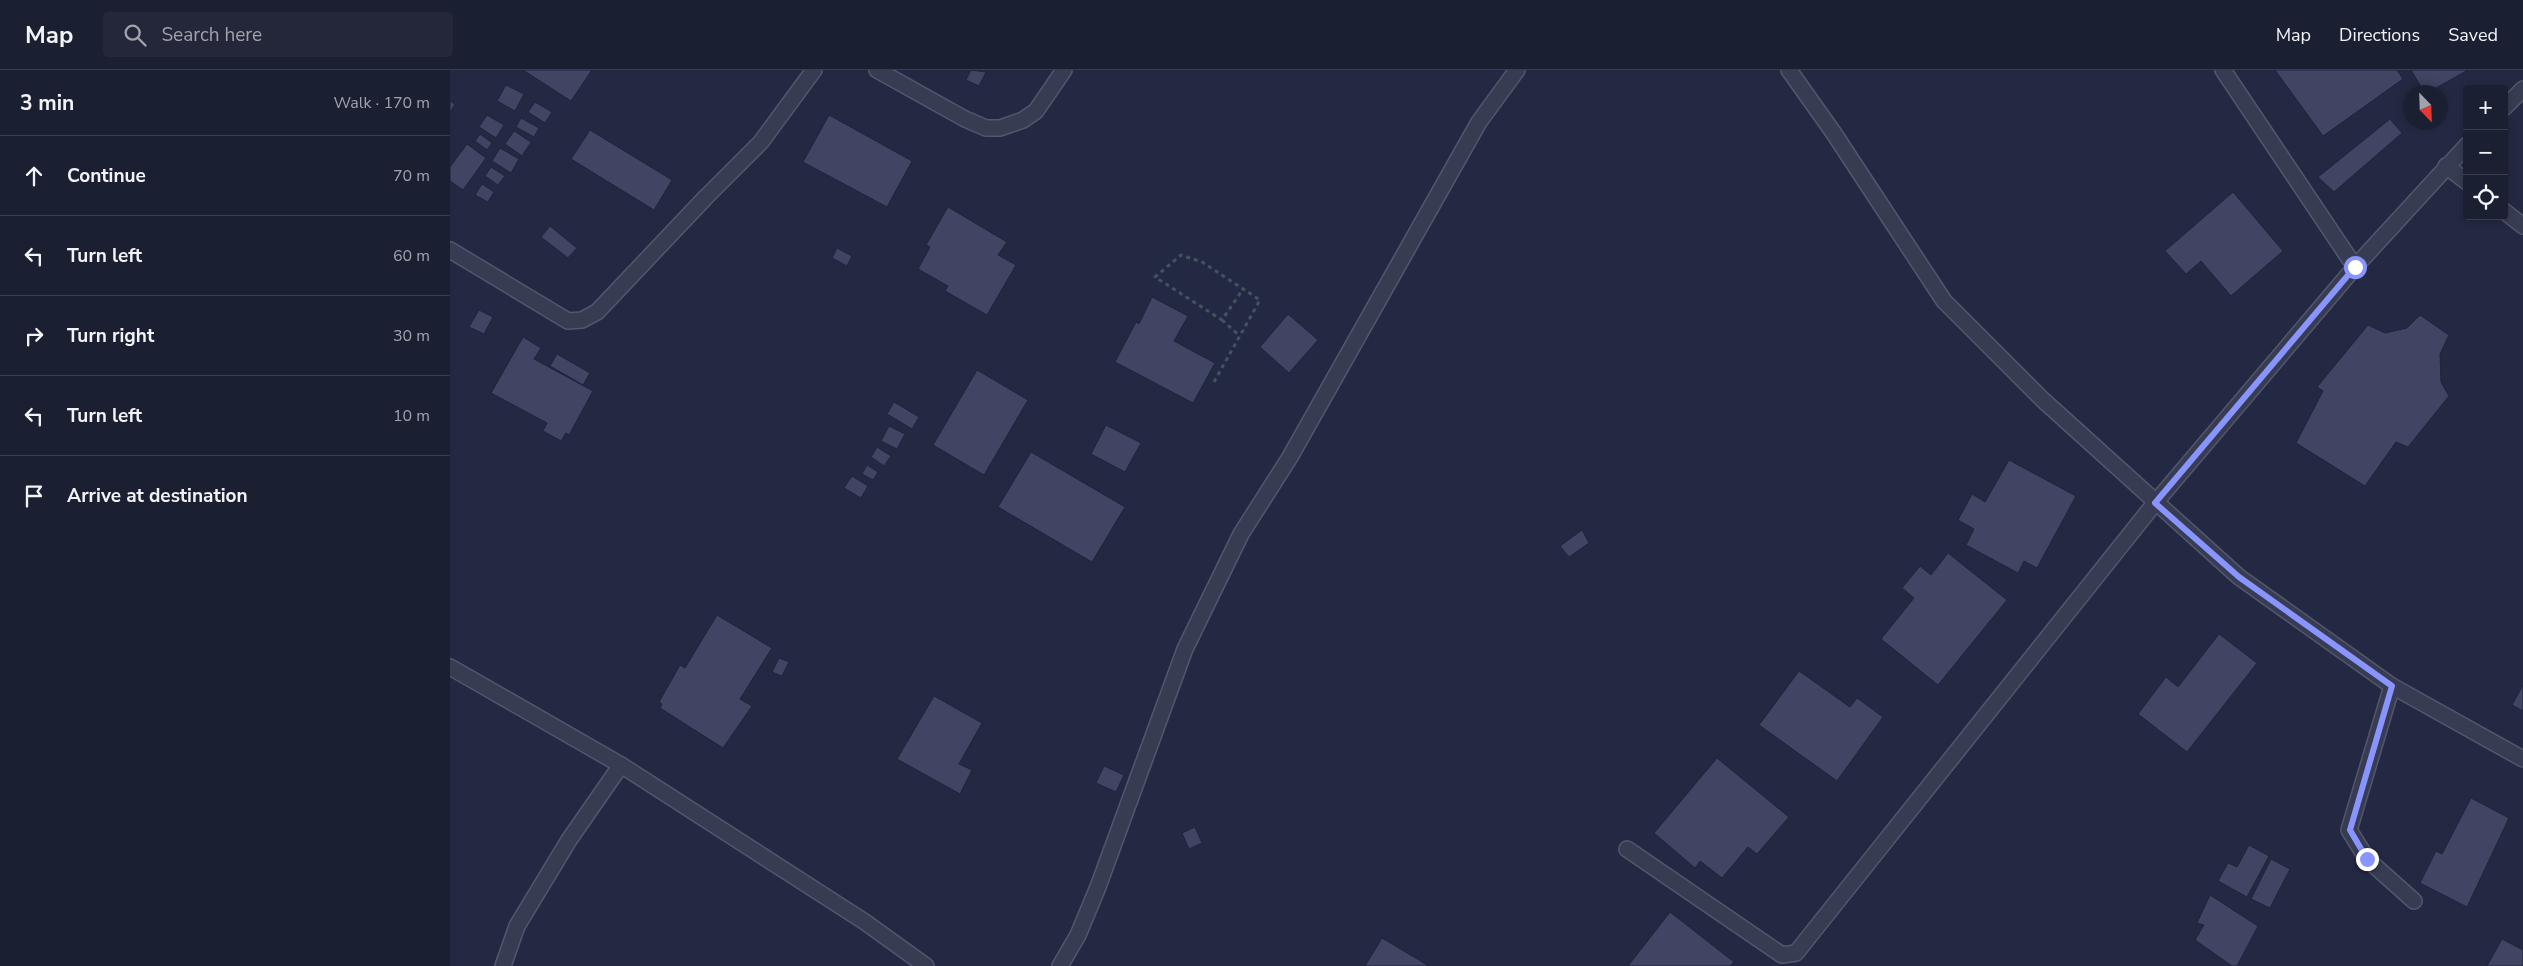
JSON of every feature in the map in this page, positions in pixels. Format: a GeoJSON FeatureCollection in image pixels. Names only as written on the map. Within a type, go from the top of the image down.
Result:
{"type":"FeatureCollection","features":[{"type":"Feature","properties":{"kind":"street"},"geometry":{"type":"LineString","coordinates":[[450,250],[568,320],[582,320],[597,312],[761,142],[814,70]]}},
{"type":"Feature","properties":{"kind":"street"},"geometry":{"type":"LineString","coordinates":[[877,70],[965,119],[986,128],[1000,128],[1024,120],[1036,111],[1064,70]]}},
{"type":"Feature","properties":{"kind":"street"},"geometry":{"type":"LineString","coordinates":[[1060,966],[1078,935],[1098,887],[1185,649],[1241,534],[1290,457],[1479,122],[1517,70]]}},
{"type":"Feature","properties":{"kind":"street"},"geometry":{"type":"LineString","coordinates":[[1789,70],[1838,140],[1944,301],[2043,400],[2239,577],[2392,686],[2523,759]]}},
{"type":"Feature","properties":{"kind":"street"},"geometry":{"type":"LineString","coordinates":[[2223,70],[2355,267]]}},
{"type":"Feature","properties":{"kind":"street"},"geometry":{"type":"LineString","coordinates":[[2508,104],[2523,89]]}},
{"type":"Feature","properties":{"kind":"street"},"geometry":{"type":"LineString","coordinates":[[1627,848],[1782,955],[1796,953],[1809,940],[2155,503],[2355,267],[2463,149]]}},
{"type":"Feature","properties":{"kind":"street"},"geometry":{"type":"LineString","coordinates":[[2446,166],[2463,179]]}},
{"type":"Feature","properties":{"kind":"street"},"geometry":{"type":"LineString","coordinates":[[2508,214],[2523,226]]}},
{"type":"Feature","properties":{"kind":"street"},"geometry":{"type":"LineString","coordinates":[[450,667],[621,765],[865,922],[926,966]]}},
{"type":"Feature","properties":{"kind":"street"},"geometry":{"type":"LineString","coordinates":[[2392,686],[2350,830],[2367,859],[2414,901]]}},
{"type":"Feature","properties":{"kind":"street"},"geometry":{"type":"LineString","coordinates":[[503,966],[517,926],[569,840],[621,765]]}},
{"type":"Feature","properties":{"kind":"path"},"geometry":{"type":"LineString","coordinates":[[1214,382],[1240,336],[1260,300],[1202,262],[1181,255],[1155,276],[1222,320],[1240,336]]}},
{"type":"Feature","properties":{"kind":"path"},"geometry":{"type":"LineString","coordinates":[[1222,320],[1244,290]]}},
{"type":"Feature","properties":{"kind":"building"},"geometry":{"type":"Polygon","coordinates":[[[523,70],[592,70],[571,101],[523,70]]]}},
{"type":"Feature","properties":{"kind":"building"},"geometry":{"type":"Polygon","coordinates":[[[971,70],[986,72],[979,86],[966,80],[971,70]]]}},
{"type":"Feature","properties":{"kind":"building"},"geometry":{"type":"Polygon","coordinates":[[[2275,70],[2397,70],[2403,79],[2323,136],[2275,70]]]}},
{"type":"Feature","properties":{"kind":"building"},"geometry":{"type":"Polygon","coordinates":[[[2411,70],[2468,70],[2441,85],[2420,85],[2411,70]]]}},
{"type":"Feature","properties":{"kind":"building"},"geometry":{"type":"Polygon","coordinates":[[[506,85],[524,94],[515,111],[497,101],[506,85]]]}},
{"type":"Feature","properties":{"kind":"building"},"geometry":{"type":"Polygon","coordinates":[[[450,101],[455,104],[450,113],[450,101]]]}},
{"type":"Feature","properties":{"kind":"building"},"geometry":{"type":"Polygon","coordinates":[[[535,102],[552,112],[545,123],[528,112],[535,102]]]}},
{"type":"Feature","properties":{"kind":"building"},"geometry":{"type":"Polygon","coordinates":[[[487,115],[504,125],[496,138],[479,127],[487,115]]]}},
{"type":"Feature","properties":{"kind":"building"},"geometry":{"type":"Polygon","coordinates":[[[829,115],[912,161],[887,207],[803,162],[829,115]]]}},
{"type":"Feature","properties":{"kind":"building"},"geometry":{"type":"Polygon","coordinates":[[[521,118],[539,128],[534,137],[516,127],[521,118]]]}},
{"type":"Feature","properties":{"kind":"building"},"geometry":{"type":"Polygon","coordinates":[[[2390,119],[2402,133],[2334,192],[2318,177],[2390,119]]]}},
{"type":"Feature","properties":{"kind":"building"},"geometry":{"type":"Polygon","coordinates":[[[590,130],[672,180],[654,210],[571,159],[590,130]]]}},
{"type":"Feature","properties":{"kind":"building"},"geometry":{"type":"Polygon","coordinates":[[[514,131],[531,142],[522,156],[505,144],[514,131]]]}},
{"type":"Feature","properties":{"kind":"building"},"geometry":{"type":"Polygon","coordinates":[[[480,134],[492,143],[487,150],[475,141],[480,134]]]}},
{"type":"Feature","properties":{"kind":"building"},"geometry":{"type":"Polygon","coordinates":[[[467,144],[486,158],[463,190],[450,181],[450,167],[467,144]]]}},
{"type":"Feature","properties":{"kind":"building"},"geometry":{"type":"Polygon","coordinates":[[[500,148],[519,159],[511,173],[492,161],[500,148]]]}},
{"type":"Feature","properties":{"kind":"building"},"geometry":{"type":"Polygon","coordinates":[[[491,167],[505,176],[498,185],[485,176],[491,167]]]}},
{"type":"Feature","properties":{"kind":"building"},"geometry":{"type":"Polygon","coordinates":[[[482,184],[494,192],[488,202],[475,195],[482,184]]]}},
{"type":"Feature","properties":{"kind":"building"},"geometry":{"type":"Polygon","coordinates":[[[2233,192],[2283,251],[2231,296],[2201,261],[2186,274],[2165,251],[2233,192]]]}},
{"type":"Feature","properties":{"kind":"building"},"geometry":{"type":"Polygon","coordinates":[[[948,207],[1007,242],[998,255],[1016,265],[987,315],[945,291],[948,286],[918,269],[930,247],[926,245],[948,207]]]}},
{"type":"Feature","properties":{"kind":"building"},"geometry":{"type":"Polygon","coordinates":[[[550,226],[577,248],[568,258],[541,237],[550,226]]]}},
{"type":"Feature","properties":{"kind":"building"},"geometry":{"type":"Polygon","coordinates":[[[837,248],[852,256],[847,266],[832,258],[837,248]]]}},
{"type":"Feature","properties":{"kind":"building"},"geometry":{"type":"Polygon","coordinates":[[[1152,297],[1188,316],[1174,341],[1215,363],[1193,403],[1115,362],[1136,322],[1139,324],[1152,297]]]}},
{"type":"Feature","properties":{"kind":"building"},"geometry":{"type":"Polygon","coordinates":[[[479,310],[493,317],[484,334],[469,327],[479,310]]]}},
{"type":"Feature","properties":{"kind":"building"},"geometry":{"type":"Polygon","coordinates":[[[1288,314],[1318,340],[1289,373],[1260,347],[1288,314]]]}},
{"type":"Feature","properties":{"kind":"building"},"geometry":{"type":"Polygon","coordinates":[[[2420,315],[2449,335],[2440,354],[2441,382],[2449,396],[2408,447],[2396,442],[2365,486],[2296,443],[2323,391],[2317,387],[2368,325],[2385,333],[2407,328],[2420,315]]]}},
{"type":"Feature","properties":{"kind":"building"},"geometry":{"type":"Polygon","coordinates":[[[523,337],[541,348],[534,359],[593,391],[569,435],[566,433],[561,441],[543,431],[547,423],[491,393],[523,337]]]}},
{"type":"Feature","properties":{"kind":"building"},"geometry":{"type":"Polygon","coordinates":[[[557,354],[590,373],[583,385],[550,366],[557,354]]]}},
{"type":"Feature","properties":{"kind":"building"},"geometry":{"type":"Polygon","coordinates":[[[977,370],[1028,400],[984,475],[933,445],[977,370]]]}},
{"type":"Feature","properties":{"kind":"building"},"geometry":{"type":"Polygon","coordinates":[[[894,402],[919,417],[912,429],[887,414],[894,402]]]}},
{"type":"Feature","properties":{"kind":"building"},"geometry":{"type":"Polygon","coordinates":[[[1106,425],[1141,443],[1125,472],[1091,454],[1106,425]]]}},
{"type":"Feature","properties":{"kind":"building"},"geometry":{"type":"Polygon","coordinates":[[[889,426],[905,434],[897,449],[881,441],[889,426]]]}},
{"type":"Feature","properties":{"kind":"building"},"geometry":{"type":"Polygon","coordinates":[[[877,447],[891,456],[884,466],[871,457],[877,447]]]}},
{"type":"Feature","properties":{"kind":"building"},"geometry":{"type":"Polygon","coordinates":[[[1031,452],[1125,507],[1092,562],[998,507],[1031,452]]]}},
{"type":"Feature","properties":{"kind":"building"},"geometry":{"type":"Polygon","coordinates":[[[2009,460],[2076,496],[2037,568],[2024,561],[2018,573],[1966,545],[1974,529],[1958,520],[1972,494],[1985,502],[2009,460]]]}},
{"type":"Feature","properties":{"kind":"building"},"geometry":{"type":"Polygon","coordinates":[[[867,465],[878,472],[873,480],[862,474],[867,465]]]}},
{"type":"Feature","properties":{"kind":"building"},"geometry":{"type":"Polygon","coordinates":[[[852,476],[868,486],[861,498],[844,488],[852,476]]]}},
{"type":"Feature","properties":{"kind":"building"},"geometry":{"type":"Polygon","coordinates":[[[1582,530],[1589,543],[1569,557],[1560,546],[1582,530]]]}},
{"type":"Feature","properties":{"kind":"building"},"geometry":{"type":"Polygon","coordinates":[[[1948,553],[2007,600],[1938,685],[1881,639],[1914,598],[1902,588],[1920,566],[1931,575],[1948,553]]]}},
{"type":"Feature","properties":{"kind":"building"},"geometry":{"type":"Polygon","coordinates":[[[717,615],[772,648],[740,699],[752,706],[723,748],[660,708],[662,704],[659,702],[680,665],[685,668],[717,615]]]}},
{"type":"Feature","properties":{"kind":"building"},"geometry":{"type":"Polygon","coordinates":[[[2219,634],[2257,663],[2187,752],[2138,714],[2166,677],[2178,687],[2219,634]]]}},
{"type":"Feature","properties":{"kind":"building"},"geometry":{"type":"Polygon","coordinates":[[[779,658],[789,662],[782,676],[772,672],[779,658]]]}},
{"type":"Feature","properties":{"kind":"building"},"geometry":{"type":"Polygon","coordinates":[[[1799,671],[1850,707],[1857,698],[1883,717],[1837,781],[1759,725],[1799,671]]]}},
{"type":"Feature","properties":{"kind":"building"},"geometry":{"type":"Polygon","coordinates":[[[2523,685],[2523,711],[2512,705],[2523,685]]]}},
{"type":"Feature","properties":{"kind":"building"},"geometry":{"type":"Polygon","coordinates":[[[934,696],[982,723],[959,764],[972,770],[960,794],[897,759],[934,696]]]}},
{"type":"Feature","properties":{"kind":"building"},"geometry":{"type":"Polygon","coordinates":[[[1717,758],[1789,817],[1757,854],[1748,847],[1722,878],[1700,861],[1695,868],[1654,833],[1717,758]]]}},
{"type":"Feature","properties":{"kind":"building"},"geometry":{"type":"Polygon","coordinates":[[[1104,766],[1124,775],[1116,792],[1096,783],[1104,766]]]}},
{"type":"Feature","properties":{"kind":"building"},"geometry":{"type":"Polygon","coordinates":[[[2471,798],[2509,818],[2467,907],[2420,883],[2436,851],[2442,854],[2471,798]]]}},
{"type":"Feature","properties":{"kind":"building"},"geometry":{"type":"Polygon","coordinates":[[[1195,827],[1202,843],[1189,849],[1182,833],[1195,827]]]}},
{"type":"Feature","properties":{"kind":"building"},"geometry":{"type":"Polygon","coordinates":[[[2249,845],[2269,856],[2247,897],[2218,881],[2228,863],[2237,867],[2249,845]]]}},
{"type":"Feature","properties":{"kind":"building"},"geometry":{"type":"Polygon","coordinates":[[[2271,859],[2290,869],[2270,908],[2251,899],[2271,859]]]}},
{"type":"Feature","properties":{"kind":"building"},"geometry":{"type":"Polygon","coordinates":[[[2210,895],[2258,926],[2237,966],[2232,966],[2195,940],[2204,925],[2197,923],[2210,895]]]}},
{"type":"Feature","properties":{"kind":"building"},"geometry":{"type":"Polygon","coordinates":[[[1670,912],[1734,962],[1730,966],[1628,966],[1670,912]]]}},
{"type":"Feature","properties":{"kind":"building"},"geometry":{"type":"Polygon","coordinates":[[[1382,938],[1429,966],[1365,966],[1382,938]]]}},
{"type":"Feature","properties":{"kind":"building"},"geometry":{"type":"Polygon","coordinates":[[[2502,939],[2523,950],[2523,966],[2487,966],[2502,939]]]}},
{"type":"Feature","properties":{"kind":"route"},"geometry":{"type":"LineString","coordinates":[[2355,267],[2155,503],[2239,577],[2392,686],[2350,830],[2367,859]]}}]}
